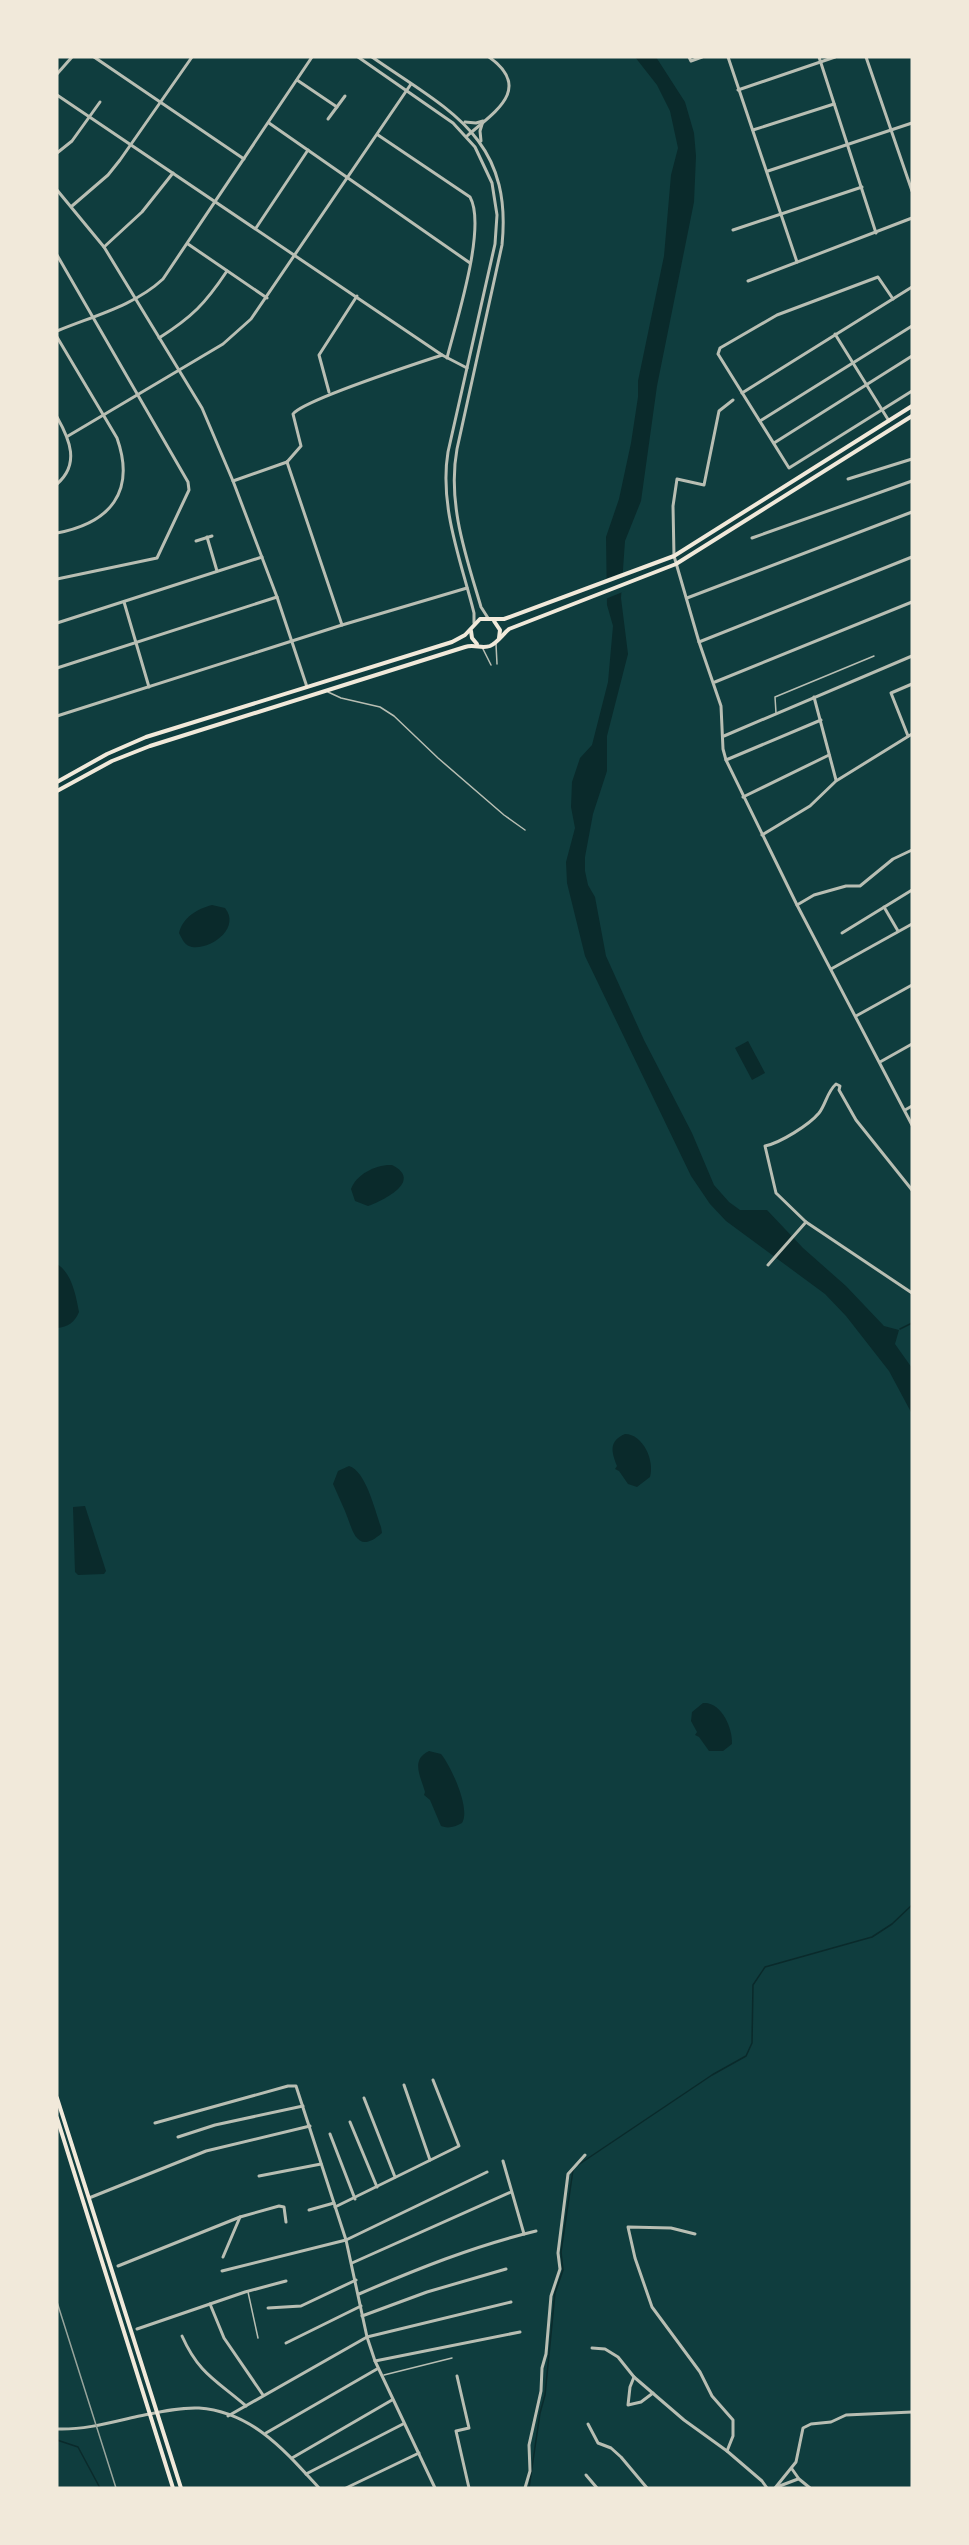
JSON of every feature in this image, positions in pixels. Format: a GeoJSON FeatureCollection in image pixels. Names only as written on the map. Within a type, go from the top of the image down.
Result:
{"type":"FeatureCollection","features":[{"type":"Feature","properties":{"kind":"main road"},"geometry":{"type":"LineString","coordinates":[[480,645],[472,638],[471,630],[474,623],[480,619],[504,619],[674,556],[912,406]]}},
{"type":"Feature","properties":{"kind":"main road"},"geometry":{"type":"LineString","coordinates":[[57,791],[112,761],[150,746],[480,645],[492,646],[509,629],[676,564],[912,416]]}},
{"type":"Feature","properties":{"kind":"main road"},"geometry":{"type":"LineString","coordinates":[[490,619],[498,626],[497,640]]}},
{"type":"Feature","properties":{"kind":"main road"},"geometry":{"type":"LineString","coordinates":[[57,782],[107,754],[146,737],[452,642],[471,630]]}},
{"type":"Feature","properties":{"kind":"main road"},"geometry":{"type":"LineString","coordinates":[[57,2098],[181,2488]]}},
{"type":"Feature","properties":{"kind":"main road"},"geometry":{"type":"LineString","coordinates":[[57,2118],[173,2488]]}},
{"type":"Feature","properties":{"kind":"street"},"geometry":{"type":"LineString","coordinates":[[57,74],[72,57]]}},
{"type":"Feature","properties":{"kind":"street"},"geometry":{"type":"LineString","coordinates":[[94,57],[244,160]]}},
{"type":"Feature","properties":{"kind":"street"},"geometry":{"type":"LineString","coordinates":[[72,206],[108,175],[192,57]]}},
{"type":"Feature","properties":{"kind":"street"},"geometry":{"type":"LineString","coordinates":[[57,331],[135,300],[163,279],[269,123],[310,57]]}},
{"type":"Feature","properties":{"kind":"street"},"geometry":{"type":"LineString","coordinates":[[358,57],[448,118],[467,136],[485,166],[492,183],[497,215],[495,244],[448,452],[445,486],[447,509],[474,613],[474,623]]}},
{"type":"Feature","properties":{"kind":"street"},"geometry":{"type":"LineString","coordinates":[[372,57],[462,121],[483,145]]}},
{"type":"Feature","properties":{"kind":"street"},"geometry":{"type":"LineString","coordinates":[[467,136],[501,106],[509,89],[506,73],[489,57]]}},
{"type":"Feature","properties":{"kind":"street"},"geometry":{"type":"LineString","coordinates":[[690,59],[702,57]]}},
{"type":"Feature","properties":{"kind":"street"},"geometry":{"type":"LineString","coordinates":[[728,57],[797,262]]}},
{"type":"Feature","properties":{"kind":"street"},"geometry":{"type":"LineString","coordinates":[[819,57],[876,233]]}},
{"type":"Feature","properties":{"kind":"street"},"geometry":{"type":"LineString","coordinates":[[738,90],[835,57]]}},
{"type":"Feature","properties":{"kind":"street"},"geometry":{"type":"LineString","coordinates":[[866,57],[912,191]]}},
{"type":"Feature","properties":{"kind":"street"},"geometry":{"type":"LineString","coordinates":[[297,80],[337,107]]}},
{"type":"Feature","properties":{"kind":"street"},"geometry":{"type":"LineString","coordinates":[[68,436],[232,337],[251,319],[411,84]]}},
{"type":"Feature","properties":{"kind":"street"},"geometry":{"type":"LineString","coordinates":[[57,95],[442,355],[467,368]]}},
{"type":"Feature","properties":{"kind":"street"},"geometry":{"type":"LineString","coordinates":[[328,119],[345,96]]}},
{"type":"Feature","properties":{"kind":"street"},"geometry":{"type":"LineString","coordinates":[[57,153],[72,141],[100,102]]}},
{"type":"Feature","properties":{"kind":"street"},"geometry":{"type":"LineString","coordinates":[[753,130],[834,104]]}},
{"type":"Feature","properties":{"kind":"street"},"geometry":{"type":"LineString","coordinates":[[462,121],[476,123],[483,121]]}},
{"type":"Feature","properties":{"kind":"street"},"geometry":{"type":"LineString","coordinates":[[483,121],[480,137],[499,181],[504,215],[503,230],[457,450],[453,494],[480,602],[490,619]]}},
{"type":"Feature","properties":{"kind":"street"},"geometry":{"type":"LineString","coordinates":[[269,123],[470,263]]}},
{"type":"Feature","properties":{"kind":"street"},"geometry":{"type":"LineString","coordinates":[[768,171],[912,123]]}},
{"type":"Feature","properties":{"kind":"street"},"geometry":{"type":"LineString","coordinates":[[378,134],[470,197],[475,205],[476,225],[470,263],[447,358]]}},
{"type":"Feature","properties":{"kind":"street"},"geometry":{"type":"LineString","coordinates":[[255,229],[308,150]]}},
{"type":"Feature","properties":{"kind":"street"},"geometry":{"type":"LineString","coordinates":[[104,247],[142,212],[173,173]]}},
{"type":"Feature","properties":{"kind":"street"},"geometry":{"type":"LineString","coordinates":[[733,231],[862,187]]}},
{"type":"Feature","properties":{"kind":"street"},"geometry":{"type":"LineString","coordinates":[[57,190],[104,247],[210,426],[277,597],[307,687]]}},
{"type":"Feature","properties":{"kind":"street"},"geometry":{"type":"LineString","coordinates":[[748,281],[912,218]]}},
{"type":"Feature","properties":{"kind":"street"},"geometry":{"type":"LineString","coordinates":[[188,244],[267,298]]}},
{"type":"Feature","properties":{"kind":"street"},"geometry":{"type":"LineString","coordinates":[[57,255],[188,482],[188,494],[157,558],[57,579]]}},
{"type":"Feature","properties":{"kind":"street"},"geometry":{"type":"LineString","coordinates":[[159,338],[184,322],[201,307],[227,271]]}},
{"type":"Feature","properties":{"kind":"street"},"geometry":{"type":"LineString","coordinates":[[893,299],[878,277],[777,315],[720,348],[719,357],[789,468],[912,391]]}},
{"type":"Feature","properties":{"kind":"street"},"geometry":{"type":"LineString","coordinates":[[742,393],[912,287]]}},
{"type":"Feature","properties":{"kind":"street"},"geometry":{"type":"LineString","coordinates":[[329,392],[319,355],[357,296]]}},
{"type":"Feature","properties":{"kind":"street"},"geometry":{"type":"LineString","coordinates":[[760,421],[912,326]]}},
{"type":"Feature","properties":{"kind":"street"},"geometry":{"type":"LineString","coordinates":[[835,334],[889,421]]}},
{"type":"Feature","properties":{"kind":"street"},"geometry":{"type":"LineString","coordinates":[[57,337],[122,451],[124,469],[119,491],[111,507],[99,518],[77,529],[57,533]]}},
{"type":"Feature","properties":{"kind":"street"},"geometry":{"type":"LineString","coordinates":[[233,481],[287,462],[301,446],[294,412],[302,406],[324,398],[329,392],[353,387],[442,355]]}},
{"type":"Feature","properties":{"kind":"street"},"geometry":{"type":"LineString","coordinates":[[774,443],[912,356]]}},
{"type":"Feature","properties":{"kind":"street"},"geometry":{"type":"LineString","coordinates":[[733,400],[719,411],[704,484],[677,479],[673,506],[674,556],[699,642],[715,682],[721,706],[723,749],[726,760],[797,905],[912,1125]]}},
{"type":"Feature","properties":{"kind":"street"},"geometry":{"type":"LineString","coordinates":[[57,417],[68,436],[71,447],[71,461],[65,475],[57,484]]}},
{"type":"Feature","properties":{"kind":"street"},"geometry":{"type":"LineString","coordinates":[[848,479],[912,459]]}},
{"type":"Feature","properties":{"kind":"street"},"geometry":{"type":"LineString","coordinates":[[287,462],[342,625]]}},
{"type":"Feature","properties":{"kind":"street"},"geometry":{"type":"LineString","coordinates":[[752,538],[912,482]]}},
{"type":"Feature","properties":{"kind":"street"},"geometry":{"type":"LineString","coordinates":[[687,598],[912,512]]}},
{"type":"Feature","properties":{"kind":"street"},"geometry":{"type":"LineString","coordinates":[[196,541],[210,537],[217,572]]}},
{"type":"Feature","properties":{"kind":"street"},"geometry":{"type":"LineString","coordinates":[[699,642],[912,556]]}},
{"type":"Feature","properties":{"kind":"street"},"geometry":{"type":"LineString","coordinates":[[57,623],[262,557]]}},
{"type":"Feature","properties":{"kind":"street"},"geometry":{"type":"LineString","coordinates":[[57,716],[342,625],[467,588]]}},
{"type":"Feature","properties":{"kind":"street"},"geometry":{"type":"LineString","coordinates":[[57,668],[277,597]]}},
{"type":"Feature","properties":{"kind":"street"},"geometry":{"type":"LineString","coordinates":[[124,602],[149,687]]}},
{"type":"Feature","properties":{"kind":"street"},"geometry":{"type":"LineString","coordinates":[[715,682],[912,602]]}},
{"type":"Feature","properties":{"kind":"street"},"geometry":{"type":"LineString","coordinates":[[724,736],[912,656]]}},
{"type":"Feature","properties":{"kind":"street"},"geometry":{"type":"LineString","coordinates":[[762,836],[810,806],[836,781],[910,735],[891,693],[912,684]]}},
{"type":"Feature","properties":{"kind":"street"},"geometry":{"type":"LineString","coordinates":[[814,697],[836,781]]}},
{"type":"Feature","properties":{"kind":"street"},"geometry":{"type":"LineString","coordinates":[[726,760],[821,720]]}},
{"type":"Feature","properties":{"kind":"street"},"geometry":{"type":"LineString","coordinates":[[743,797],[829,755]]}},
{"type":"Feature","properties":{"kind":"street"},"geometry":{"type":"LineString","coordinates":[[797,905],[814,895],[846,886],[860,886],[893,859],[912,850]]}},
{"type":"Feature","properties":{"kind":"street"},"geometry":{"type":"LineString","coordinates":[[842,933],[912,890]]}},
{"type":"Feature","properties":{"kind":"street"},"geometry":{"type":"LineString","coordinates":[[884,907],[898,931]]}},
{"type":"Feature","properties":{"kind":"street"},"geometry":{"type":"LineString","coordinates":[[831,969],[912,924]]}},
{"type":"Feature","properties":{"kind":"street"},"geometry":{"type":"LineString","coordinates":[[856,1016],[912,985]]}},
{"type":"Feature","properties":{"kind":"street"},"geometry":{"type":"LineString","coordinates":[[880,1062],[912,1044]]}},
{"type":"Feature","properties":{"kind":"street"},"geometry":{"type":"LineString","coordinates":[[912,1190],[856,1120],[839,1090],[840,1086],[836,1084],[819,1113],[778,1144],[765,1146],[776,1193],[806,1222],[912,1293]]}},
{"type":"Feature","properties":{"kind":"street"},"geometry":{"type":"LineString","coordinates":[[905,1110],[912,1106]]}},
{"type":"Feature","properties":{"kind":"street"},"geometry":{"type":"LineString","coordinates":[[768,1265],[806,1222]]}},
{"type":"Feature","properties":{"kind":"street"},"geometry":{"type":"LineString","coordinates":[[309,2210],[355,2199],[459,2146],[433,2080]]}},
{"type":"Feature","properties":{"kind":"street"},"geometry":{"type":"LineString","coordinates":[[404,2085],[430,2160]]}},
{"type":"Feature","properties":{"kind":"street"},"geometry":{"type":"LineString","coordinates":[[155,2123],[288,2086],[296,2086],[346,2240],[367,2337],[377,2369],[435,2488]]}},
{"type":"Feature","properties":{"kind":"street"},"geometry":{"type":"LineString","coordinates":[[364,2098],[395,2178]]}},
{"type":"Feature","properties":{"kind":"street"},"geometry":{"type":"LineString","coordinates":[[177,2137],[214,2126],[303,2106]]}},
{"type":"Feature","properties":{"kind":"street"},"geometry":{"type":"LineString","coordinates":[[350,2122],[377,2187]]}},
{"type":"Feature","properties":{"kind":"street"},"geometry":{"type":"LineString","coordinates":[[89,2198],[206,2151],[310,2126]]}},
{"type":"Feature","properties":{"kind":"street"},"geometry":{"type":"LineString","coordinates":[[330,2133],[355,2199]]}},
{"type":"Feature","properties":{"kind":"street"},"geometry":{"type":"LineString","coordinates":[[525,2488],[529,2474],[529,2445],[541,2391],[550,2296],[560,2269],[558,2253],[568,2174],[585,2155]]}},
{"type":"Feature","properties":{"kind":"street"},"geometry":{"type":"LineString","coordinates":[[503,2161],[524,2234]]}},
{"type":"Feature","properties":{"kind":"street"},"geometry":{"type":"LineString","coordinates":[[259,2176],[321,2164]]}},
{"type":"Feature","properties":{"kind":"street"},"geometry":{"type":"LineString","coordinates":[[222,2271],[346,2240],[487,2172]]}},
{"type":"Feature","properties":{"kind":"street"},"geometry":{"type":"LineString","coordinates":[[352,2263],[511,2192]]}},
{"type":"Feature","properties":{"kind":"street"},"geometry":{"type":"LineString","coordinates":[[118,2266],[240,2217],[282,2205],[286,2222]]}},
{"type":"Feature","properties":{"kind":"street"},"geometry":{"type":"LineString","coordinates":[[223,2257],[240,2217]]}},
{"type":"Feature","properties":{"kind":"street"},"geometry":{"type":"LineString","coordinates":[[695,2234],[671,2228],[628,2227],[635,2258],[652,2307],[700,2372],[712,2396],[734,2420],[733,2436],[727,2451]]}},
{"type":"Feature","properties":{"kind":"street"},"geometry":{"type":"LineString","coordinates":[[359,2294],[426,2265],[498,2240],[536,2231]]}},
{"type":"Feature","properties":{"kind":"street"},"geometry":{"type":"LineString","coordinates":[[362,2316],[417,2295],[506,2269]]}},
{"type":"Feature","properties":{"kind":"street"},"geometry":{"type":"LineString","coordinates":[[268,2308],[301,2307],[356,2280]]}},
{"type":"Feature","properties":{"kind":"street"},"geometry":{"type":"LineString","coordinates":[[137,2329],[248,2291],[286,2281]]}},
{"type":"Feature","properties":{"kind":"street"},"geometry":{"type":"LineString","coordinates":[[228,2416],[367,2337],[511,2302]]}},
{"type":"Feature","properties":{"kind":"street"},"geometry":{"type":"LineString","coordinates":[[210,2304],[224,2338],[263,2395]]}},
{"type":"Feature","properties":{"kind":"street"},"geometry":{"type":"LineString","coordinates":[[286,2343],[361,2306]]}},
{"type":"Feature","properties":{"kind":"street"},"geometry":{"type":"LineString","coordinates":[[375,2361],[520,2332]]}},
{"type":"Feature","properties":{"kind":"street"},"geometry":{"type":"LineString","coordinates":[[182,2337],[192,2358],[202,2371],[246,2406]]}},
{"type":"Feature","properties":{"kind":"street"},"geometry":{"type":"LineString","coordinates":[[592,2348],[602,2348],[615,2354],[626,2364],[634,2377],[652,2393],[727,2451],[767,2488]]}},
{"type":"Feature","properties":{"kind":"street"},"geometry":{"type":"LineString","coordinates":[[266,2433],[377,2369]]}},
{"type":"Feature","properties":{"kind":"street"},"geometry":{"type":"LineString","coordinates":[[457,2376],[469,2428],[456,2431],[469,2488]]}},
{"type":"Feature","properties":{"kind":"street"},"geometry":{"type":"LineString","coordinates":[[634,2377],[630,2387],[628,2405],[642,2402],[652,2393]]}},
{"type":"Feature","properties":{"kind":"street"},"geometry":{"type":"LineString","coordinates":[[292,2458],[392,2400]]}},
{"type":"Feature","properties":{"kind":"street"},"geometry":{"type":"LineString","coordinates":[[57,2429],[76,2429],[150,2414],[198,2408],[228,2416],[266,2433],[319,2488]]}},
{"type":"Feature","properties":{"kind":"street"},"geometry":{"type":"LineString","coordinates":[[799,2479],[775,2488],[792,2469],[800,2452],[803,2428],[811,2424],[831,2422],[846,2415],[912,2412]]}},
{"type":"Feature","properties":{"kind":"street"},"geometry":{"type":"LineString","coordinates":[[306,2474],[403,2424]]}},
{"type":"Feature","properties":{"kind":"street"},"geometry":{"type":"LineString","coordinates":[[588,2424],[598,2443],[610,2448],[621,2457],[646,2488]]}},
{"type":"Feature","properties":{"kind":"street"},"geometry":{"type":"LineString","coordinates":[[345,2488],[419,2453]]}},
{"type":"Feature","properties":{"kind":"street"},"geometry":{"type":"LineString","coordinates":[[792,2469],[810,2488]]}},
{"type":"Feature","properties":{"kind":"street"},"geometry":{"type":"LineString","coordinates":[[586,2475],[597,2488]]}},
{"type":"Feature","properties":{"kind":"lane"},"geometry":{"type":"LineString","coordinates":[[497,640],[497,664]]}},
{"type":"Feature","properties":{"kind":"lane"},"geometry":{"type":"LineString","coordinates":[[480,645],[492,665]]}},
{"type":"Feature","properties":{"kind":"lane"},"geometry":{"type":"LineString","coordinates":[[776,714],[775,697],[874,656]]}},
{"type":"Feature","properties":{"kind":"lane"},"geometry":{"type":"LineString","coordinates":[[327,690],[335,696],[380,707],[394,716],[438,758],[504,815],[525,830]]}},
{"type":"Feature","properties":{"kind":"lane"},"geometry":{"type":"LineString","coordinates":[[248,2291],[258,2338]]}},
{"type":"Feature","properties":{"kind":"lane"},"geometry":{"type":"LineString","coordinates":[[380,2376],[452,2358]]}},
{"type":"Feature","properties":{"kind":"water"},"geometry":{"type":"Polygon","coordinates":[[[635,57],[656,57],[685,102],[694,133],[696,156],[694,202],[657,386],[641,501],[625,541],[621,598],[628,654],[607,736],[607,771],[593,814],[585,857],[585,871],[588,885],[595,897],[606,956],[644,1040],[692,1133],[714,1185],[729,1202],[740,1210],[767,1210],[884,1326],[899,1330],[895,1344],[912,1368],[912,1414],[889,1371],[846,1316],[825,1294],[726,1221],[710,1204],[691,1176],[585,956],[567,883],[566,862],[575,828],[571,807],[572,782],[580,758],[592,745],[608,682],[613,626],[607,605],[606,537],[619,499],[631,443],[638,381],[664,256],[671,175],[678,148],[670,111],[657,85],[635,57]]]}},
{"type":"Feature","properties":{"kind":"water"},"geometry":{"type":"Polygon","coordinates":[[[212,905],[225,908],[229,916],[227,930],[207,945],[192,947],[187,945],[179,933],[184,922],[196,911],[212,905]]]}},
{"type":"Feature","properties":{"kind":"water"},"geometry":{"type":"Polygon","coordinates":[[[748,1041],[765,1073],[752,1080],[735,1048],[748,1041]]]}},
{"type":"Feature","properties":{"kind":"water"},"geometry":{"type":"Polygon","coordinates":[[[392,1165],[401,1171],[404,1177],[397,1190],[368,1206],[355,1201],[351,1189],[357,1179],[374,1168],[392,1165]]]}},
{"type":"Feature","properties":{"kind":"water"},"geometry":{"type":"Polygon","coordinates":[[[57,1264],[70,1279],[79,1312],[71,1323],[57,1328],[57,1264]]]}},
{"type":"Feature","properties":{"kind":"water"},"geometry":{"type":"Polygon","coordinates":[[[625,1434],[637,1438],[642,1443],[651,1464],[650,1477],[637,1487],[628,1484],[615,1469],[617,1466],[613,1456],[614,1443],[625,1434]]]}},
{"type":"Feature","properties":{"kind":"water"},"geometry":{"type":"Polygon","coordinates":[[[349,1466],[355,1469],[365,1483],[381,1527],[382,1533],[366,1542],[357,1538],[353,1532],[333,1484],[338,1471],[349,1466]]]}},
{"type":"Feature","properties":{"kind":"water"},"geometry":{"type":"Polygon","coordinates":[[[85,1506],[106,1571],[104,1574],[78,1575],[75,1572],[73,1507],[85,1506]]]}},
{"type":"Feature","properties":{"kind":"water"},"geometry":{"type":"Polygon","coordinates":[[[703,1703],[715,1706],[728,1723],[732,1744],[723,1751],[709,1751],[695,1735],[697,1732],[691,1721],[692,1712],[703,1703]]]}},
{"type":"Feature","properties":{"kind":"water"},"geometry":{"type":"Polygon","coordinates":[[[429,1751],[441,1754],[459,1788],[464,1817],[462,1823],[457,1826],[441,1826],[430,1800],[424,1795],[418,1764],[423,1755],[429,1751]]]}},
{"type":"Feature","properties":{"kind":"pier"},"geometry":{"type":"Polygon","coordinates":[[[627,571],[625,591],[603,600],[602,580],[627,571]]]}},
{"type":"Feature","properties":{"kind":"waterway"},"geometry":{"type":"LineString","coordinates":[[900,1329],[912,1323]]}},
{"type":"Feature","properties":{"kind":"waterway"},"geometry":{"type":"LineString","coordinates":[[578,2165],[712,2075],[746,2056],[752,2043],[753,1985],[765,1967],[872,1937],[892,1924],[912,1905]]}},
{"type":"Feature","properties":{"kind":"waterway"},"geometry":{"type":"LineString","coordinates":[[529,2488],[540,2413],[545,2395],[555,2293],[563,2270],[561,2252],[573,2170]]}},
{"type":"Feature","properties":{"kind":"waterway"},"geometry":{"type":"LineString","coordinates":[[57,2440],[78,2447],[100,2488]]}},
{"type":"Feature","properties":{"kind":"railway"},"geometry":{"type":"LineString","coordinates":[[57,2302],[116,2488]]}}]}
